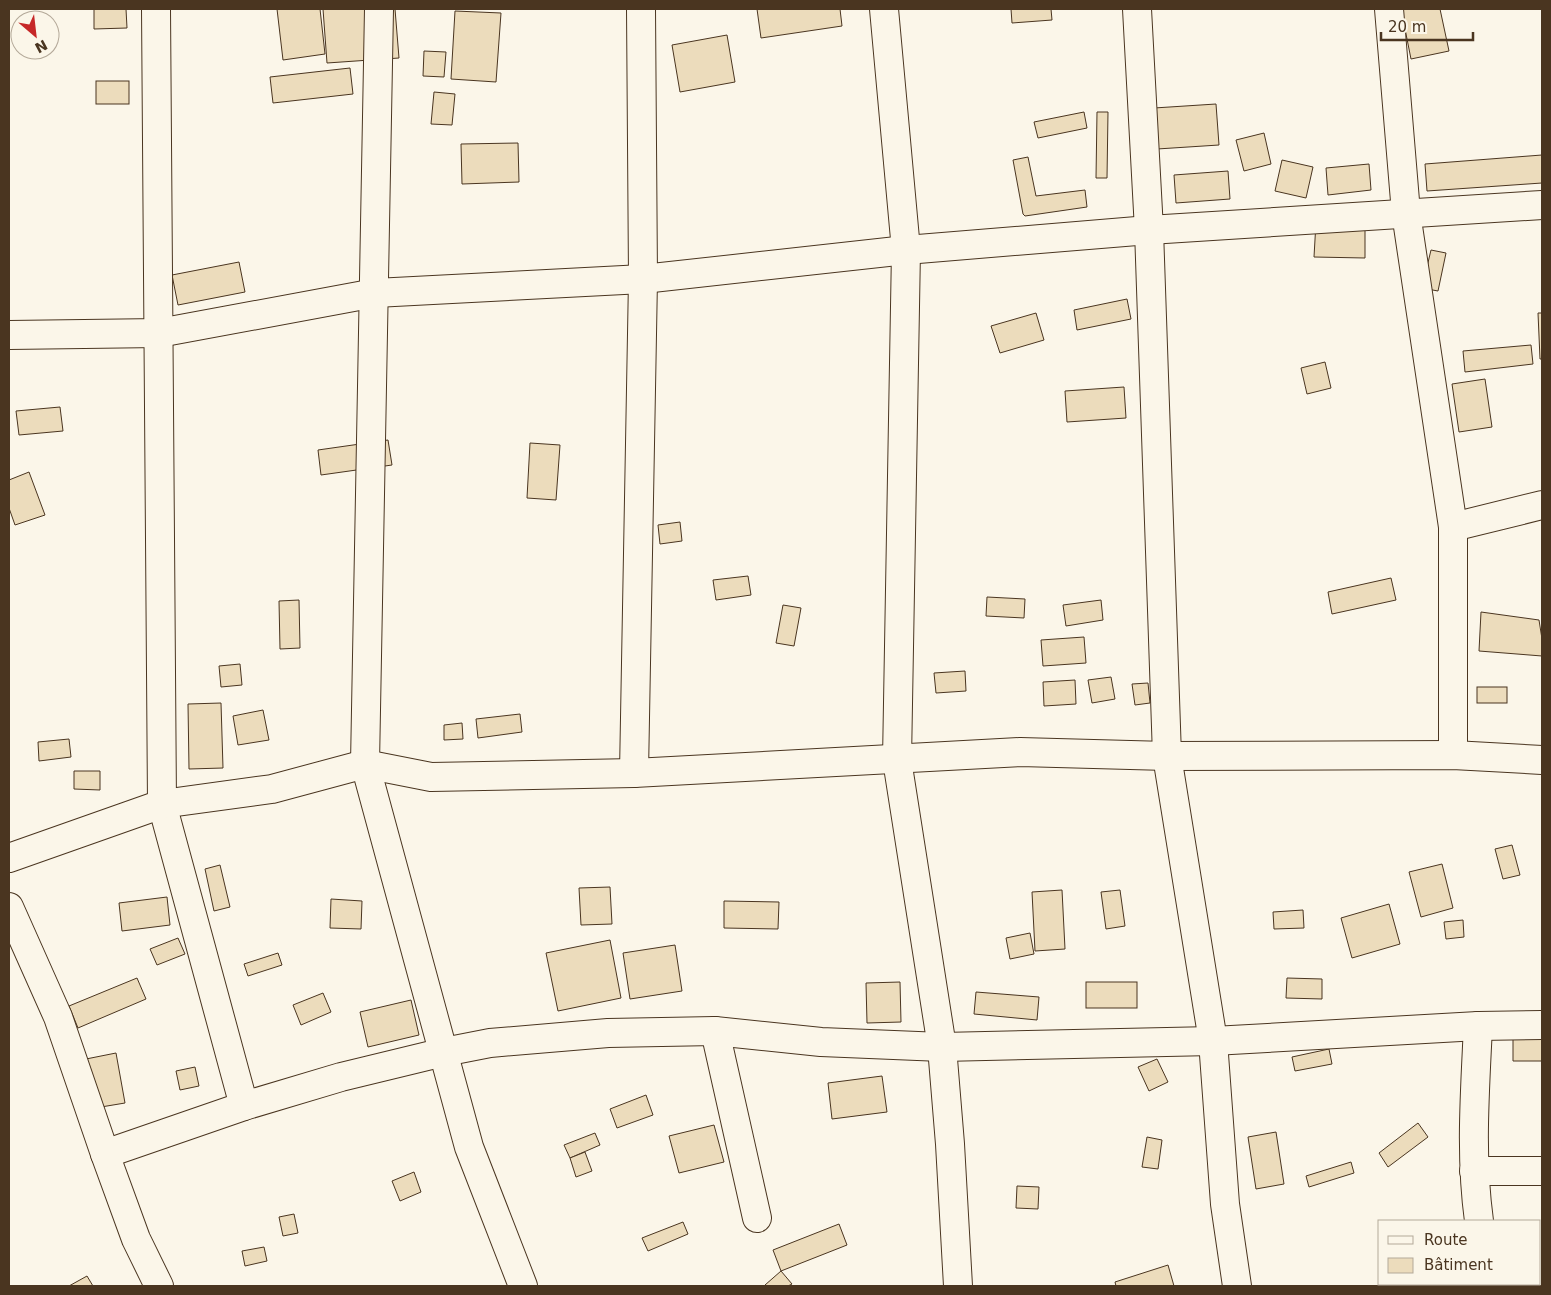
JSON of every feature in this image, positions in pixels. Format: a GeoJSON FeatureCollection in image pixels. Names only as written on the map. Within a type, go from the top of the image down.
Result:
{"type":"FeatureCollection","features":[{"type":"Feature","properties":{"kind":"street"},"geometry":{"type":"LineString","coordinates":[[156,9],[162,804],[244,1106]]}},
{"type":"Feature","properties":{"kind":"street"},"geometry":{"type":"LineString","coordinates":[[379,9],[366,764],[469,1147],[523,1286]]}},
{"type":"Feature","properties":{"kind":"street"},"geometry":{"type":"LineString","coordinates":[[634,773],[643,279],[641,9]]}},
{"type":"Feature","properties":{"kind":"street"},"geometry":{"type":"LineString","coordinates":[[884,9],[906,250],[897,760],[942,1047],[950,1144],[958,1286]]}},
{"type":"Feature","properties":{"kind":"street"},"geometry":{"type":"LineString","coordinates":[[1137,9],[1150,230],[1167,756],[1213,1041],[1226,1204],[1237,1286]]}},
{"type":"Feature","properties":{"kind":"street"},"geometry":{"type":"LineString","coordinates":[[1389,9],[1406,213],[1453,527],[1453,755]]}},
{"type":"Feature","properties":{"kind":"street"},"geometry":{"type":"LineString","coordinates":[[9,335],[159,333],[375,293],[643,279],[906,250],[1150,230],[1542,205]]}},
{"type":"Feature","properties":{"kind":"street"},"geometry":{"type":"LineString","coordinates":[[1453,527],[1542,505]]}},
{"type":"Feature","properties":{"kind":"street"},"geometry":{"type":"LineString","coordinates":[[9,858],[162,804],[272,789],[366,764],[431,777],[634,773],[1020,752],[1167,756],[1453,755],[1542,760]]}},
{"type":"Feature","properties":{"kind":"street"},"geometry":{"type":"LineString","coordinates":[[9,907],[58,1017],[136,1238],[159,1286]]}},
{"type":"Feature","properties":{"kind":"street"},"geometry":{"type":"LineString","coordinates":[[105,1154],[244,1106],[341,1077],[490,1043],[598,1034],[715,1031],[820,1042],[942,1047],[1213,1041],[1478,1026],[1542,1025]]}},
{"type":"Feature","properties":{"kind":"street"},"geometry":{"type":"LineString","coordinates":[[1478,1026],[1474,1186],[1479,1220]]}},
{"type":"Feature","properties":{"kind":"street"},"geometry":{"type":"LineString","coordinates":[[715,1031],[757,1218]]}},
{"type":"Feature","properties":{"kind":"street"},"geometry":{"type":"LineString","coordinates":[[1474,1171],[1542,1171]]}},
{"type":"Feature","properties":{"kind":"building"},"geometry":{"type":"Polygon","coordinates":[[[94,9],[126,9],[127,28],[94,29],[94,9]]]}},
{"type":"Feature","properties":{"kind":"building"},"geometry":{"type":"Polygon","coordinates":[[[277,9],[320,9],[325,54],[283,60],[277,9]]]}},
{"type":"Feature","properties":{"kind":"building"},"geometry":{"type":"Polygon","coordinates":[[[323,9],[395,9],[399,58],[327,63],[323,9]]]}},
{"type":"Feature","properties":{"kind":"building"},"geometry":{"type":"Polygon","coordinates":[[[757,9],[840,9],[842,26],[761,38],[757,9]]]}},
{"type":"Feature","properties":{"kind":"building"},"geometry":{"type":"Polygon","coordinates":[[[1011,9],[1051,9],[1052,20],[1012,23],[1011,9]]]}},
{"type":"Feature","properties":{"kind":"building"},"geometry":{"type":"Polygon","coordinates":[[[1401,9],[1440,9],[1449,51],[1411,59],[1401,9]]]}},
{"type":"Feature","properties":{"kind":"building"},"geometry":{"type":"Polygon","coordinates":[[[455,11],[501,13],[496,82],[451,79],[455,11]]]}},
{"type":"Feature","properties":{"kind":"building"},"geometry":{"type":"Polygon","coordinates":[[[727,35],[735,82],[680,92],[672,45],[727,35]]]}},
{"type":"Feature","properties":{"kind":"building"},"geometry":{"type":"Polygon","coordinates":[[[424,51],[446,52],[444,77],[423,76],[424,51]]]}},
{"type":"Feature","properties":{"kind":"building"},"geometry":{"type":"Polygon","coordinates":[[[350,68],[353,94],[273,103],[270,77],[350,68]]]}},
{"type":"Feature","properties":{"kind":"building"},"geometry":{"type":"Polygon","coordinates":[[[96,81],[129,81],[129,104],[96,104],[96,81]]]}},
{"type":"Feature","properties":{"kind":"building"},"geometry":{"type":"Polygon","coordinates":[[[434,92],[455,94],[452,125],[431,124],[434,92]]]}},
{"type":"Feature","properties":{"kind":"building"},"geometry":{"type":"Polygon","coordinates":[[[1216,104],[1219,145],[1157,149],[1154,108],[1216,104]]]}},
{"type":"Feature","properties":{"kind":"building"},"geometry":{"type":"Polygon","coordinates":[[[1084,112],[1087,128],[1038,138],[1034,122],[1084,112]]]}},
{"type":"Feature","properties":{"kind":"building"},"geometry":{"type":"Polygon","coordinates":[[[1097,112],[1108,112],[1107,178],[1096,178],[1097,112]]]}},
{"type":"Feature","properties":{"kind":"building"},"geometry":{"type":"Polygon","coordinates":[[[1264,133],[1271,164],[1244,171],[1236,140],[1264,133]]]}},
{"type":"Feature","properties":{"kind":"building"},"geometry":{"type":"Polygon","coordinates":[[[518,143],[519,182],[462,184],[461,144],[518,143]]]}},
{"type":"Feature","properties":{"kind":"building"},"geometry":{"type":"Polygon","coordinates":[[[1542,155],[1542,183],[1427,191],[1425,164],[1542,155]]]}},
{"type":"Feature","properties":{"kind":"building"},"geometry":{"type":"Polygon","coordinates":[[[1028,157],[1036,196],[1085,190],[1087,207],[1025,216],[1023,214],[1013,160],[1028,157]]]}},
{"type":"Feature","properties":{"kind":"building"},"geometry":{"type":"Polygon","coordinates":[[[1282,160],[1313,167],[1306,198],[1275,191],[1282,160]]]}},
{"type":"Feature","properties":{"kind":"building"},"geometry":{"type":"Polygon","coordinates":[[[1369,164],[1371,190],[1328,195],[1326,168],[1369,164]]]}},
{"type":"Feature","properties":{"kind":"building"},"geometry":{"type":"Polygon","coordinates":[[[1228,171],[1230,199],[1176,203],[1174,175],[1228,171]]]}},
{"type":"Feature","properties":{"kind":"building"},"geometry":{"type":"Polygon","coordinates":[[[1316,222],[1365,223],[1365,258],[1314,257],[1316,222]]]}},
{"type":"Feature","properties":{"kind":"building"},"geometry":{"type":"Polygon","coordinates":[[[1431,250],[1446,253],[1438,291],[1422,288],[1431,250]]]}},
{"type":"Feature","properties":{"kind":"building"},"geometry":{"type":"Polygon","coordinates":[[[239,262],[245,292],[178,305],[172,275],[239,262]]]}},
{"type":"Feature","properties":{"kind":"building"},"geometry":{"type":"Polygon","coordinates":[[[1127,299],[1131,319],[1077,330],[1074,310],[1127,299]]]}},
{"type":"Feature","properties":{"kind":"building"},"geometry":{"type":"Polygon","coordinates":[[[1036,313],[1044,340],[1000,353],[991,326],[1036,313]]]}},
{"type":"Feature","properties":{"kind":"building"},"geometry":{"type":"Polygon","coordinates":[[[1538,313],[1542,313],[1542,359],[1540,359],[1538,313]]]}},
{"type":"Feature","properties":{"kind":"building"},"geometry":{"type":"Polygon","coordinates":[[[1531,345],[1533,364],[1465,372],[1463,351],[1531,345]]]}},
{"type":"Feature","properties":{"kind":"building"},"geometry":{"type":"Polygon","coordinates":[[[1325,362],[1331,388],[1307,394],[1301,368],[1325,362]]]}},
{"type":"Feature","properties":{"kind":"building"},"geometry":{"type":"Polygon","coordinates":[[[1485,379],[1492,427],[1459,432],[1452,384],[1485,379]]]}},
{"type":"Feature","properties":{"kind":"building"},"geometry":{"type":"Polygon","coordinates":[[[1124,387],[1126,418],[1067,422],[1065,391],[1124,387]]]}},
{"type":"Feature","properties":{"kind":"building"},"geometry":{"type":"Polygon","coordinates":[[[60,407],[63,431],[19,435],[16,411],[60,407]]]}},
{"type":"Feature","properties":{"kind":"building"},"geometry":{"type":"Polygon","coordinates":[[[388,440],[392,465],[321,475],[318,450],[388,440]]]}},
{"type":"Feature","properties":{"kind":"building"},"geometry":{"type":"Polygon","coordinates":[[[530,443],[560,445],[556,500],[527,498],[530,443]]]}},
{"type":"Feature","properties":{"kind":"building"},"geometry":{"type":"Polygon","coordinates":[[[29,472],[45,515],[15,525],[9,508],[9,480],[29,472]]]}},
{"type":"Feature","properties":{"kind":"building"},"geometry":{"type":"Polygon","coordinates":[[[680,522],[682,541],[660,544],[658,525],[680,522]]]}},
{"type":"Feature","properties":{"kind":"building"},"geometry":{"type":"Polygon","coordinates":[[[748,576],[751,595],[716,600],[713,580],[748,576]]]}},
{"type":"Feature","properties":{"kind":"building"},"geometry":{"type":"Polygon","coordinates":[[[1391,578],[1396,600],[1332,614],[1328,592],[1391,578]]]}},
{"type":"Feature","properties":{"kind":"building"},"geometry":{"type":"Polygon","coordinates":[[[987,597],[1025,599],[1024,618],[986,616],[987,597]]]}},
{"type":"Feature","properties":{"kind":"building"},"geometry":{"type":"Polygon","coordinates":[[[299,600],[300,648],[280,649],[279,601],[299,600]]]}},
{"type":"Feature","properties":{"kind":"building"},"geometry":{"type":"Polygon","coordinates":[[[1101,600],[1103,620],[1066,626],[1063,605],[1101,600]]]}},
{"type":"Feature","properties":{"kind":"building"},"geometry":{"type":"Polygon","coordinates":[[[783,605],[801,608],[794,646],[776,643],[783,605]]]}},
{"type":"Feature","properties":{"kind":"building"},"geometry":{"type":"Polygon","coordinates":[[[1481,612],[1539,620],[1542,656],[1479,651],[1481,612]]]}},
{"type":"Feature","properties":{"kind":"building"},"geometry":{"type":"Polygon","coordinates":[[[1084,637],[1086,663],[1043,666],[1041,640],[1084,637]]]}},
{"type":"Feature","properties":{"kind":"building"},"geometry":{"type":"Polygon","coordinates":[[[240,664],[242,685],[221,687],[219,666],[240,664]]]}},
{"type":"Feature","properties":{"kind":"building"},"geometry":{"type":"Polygon","coordinates":[[[965,671],[966,691],[936,693],[934,673],[965,671]]]}},
{"type":"Feature","properties":{"kind":"building"},"geometry":{"type":"Polygon","coordinates":[[[1111,677],[1115,699],[1092,703],[1088,680],[1111,677]]]}},
{"type":"Feature","properties":{"kind":"building"},"geometry":{"type":"Polygon","coordinates":[[[1075,680],[1076,704],[1044,706],[1043,682],[1075,680]]]}},
{"type":"Feature","properties":{"kind":"building"},"geometry":{"type":"Polygon","coordinates":[[[1148,683],[1150,703],[1135,705],[1132,684],[1148,683]]]}},
{"type":"Feature","properties":{"kind":"building"},"geometry":{"type":"Polygon","coordinates":[[[1477,687],[1507,687],[1507,703],[1477,703],[1477,687]]]}},
{"type":"Feature","properties":{"kind":"building"},"geometry":{"type":"Polygon","coordinates":[[[221,703],[223,768],[189,769],[188,704],[221,703]]]}},
{"type":"Feature","properties":{"kind":"building"},"geometry":{"type":"Polygon","coordinates":[[[263,710],[269,740],[238,745],[233,716],[263,710]]]}},
{"type":"Feature","properties":{"kind":"building"},"geometry":{"type":"Polygon","coordinates":[[[520,714],[522,732],[478,738],[476,719],[520,714]]]}},
{"type":"Feature","properties":{"kind":"building"},"geometry":{"type":"Polygon","coordinates":[[[462,723],[463,739],[444,740],[444,725],[462,723]]]}},
{"type":"Feature","properties":{"kind":"building"},"geometry":{"type":"Polygon","coordinates":[[[69,739],[71,757],[39,761],[38,742],[69,739]]]}},
{"type":"Feature","properties":{"kind":"building"},"geometry":{"type":"Polygon","coordinates":[[[74,771],[100,771],[100,790],[74,789],[74,771]]]}},
{"type":"Feature","properties":{"kind":"building"},"geometry":{"type":"Polygon","coordinates":[[[1512,845],[1520,875],[1503,879],[1495,849],[1512,845]]]}},
{"type":"Feature","properties":{"kind":"building"},"geometry":{"type":"Polygon","coordinates":[[[1442,864],[1453,908],[1421,917],[1409,872],[1442,864]]]}},
{"type":"Feature","properties":{"kind":"building"},"geometry":{"type":"Polygon","coordinates":[[[220,865],[230,907],[214,911],[205,869],[220,865]]]}},
{"type":"Feature","properties":{"kind":"building"},"geometry":{"type":"Polygon","coordinates":[[[610,887],[612,924],[581,925],[579,888],[610,887]]]}},
{"type":"Feature","properties":{"kind":"building"},"geometry":{"type":"Polygon","coordinates":[[[1062,890],[1065,949],[1035,951],[1032,892],[1062,890]]]}},
{"type":"Feature","properties":{"kind":"building"},"geometry":{"type":"Polygon","coordinates":[[[1120,890],[1125,926],[1106,929],[1101,892],[1120,890]]]}},
{"type":"Feature","properties":{"kind":"building"},"geometry":{"type":"Polygon","coordinates":[[[167,897],[170,925],[122,931],[119,903],[167,897]]]}},
{"type":"Feature","properties":{"kind":"building"},"geometry":{"type":"Polygon","coordinates":[[[331,899],[362,901],[361,929],[330,928],[331,899]]]}},
{"type":"Feature","properties":{"kind":"building"},"geometry":{"type":"Polygon","coordinates":[[[724,901],[779,902],[778,929],[724,928],[724,901]]]}},
{"type":"Feature","properties":{"kind":"building"},"geometry":{"type":"Polygon","coordinates":[[[1389,904],[1400,944],[1352,958],[1341,918],[1389,904]]]}},
{"type":"Feature","properties":{"kind":"building"},"geometry":{"type":"Polygon","coordinates":[[[1303,910],[1304,928],[1274,929],[1273,912],[1303,910]]]}},
{"type":"Feature","properties":{"kind":"building"},"geometry":{"type":"Polygon","coordinates":[[[1463,920],[1464,937],[1446,939],[1444,922],[1463,920]]]}},
{"type":"Feature","properties":{"kind":"building"},"geometry":{"type":"Polygon","coordinates":[[[1030,933],[1034,954],[1010,959],[1006,938],[1030,933]]]}},
{"type":"Feature","properties":{"kind":"building"},"geometry":{"type":"Polygon","coordinates":[[[178,938],[185,954],[157,965],[150,949],[178,938]]]}},
{"type":"Feature","properties":{"kind":"building"},"geometry":{"type":"Polygon","coordinates":[[[610,940],[621,998],[558,1011],[546,953],[610,940]]]}},
{"type":"Feature","properties":{"kind":"building"},"geometry":{"type":"Polygon","coordinates":[[[675,945],[682,991],[630,999],[623,953],[675,945]]]}},
{"type":"Feature","properties":{"kind":"building"},"geometry":{"type":"Polygon","coordinates":[[[278,953],[282,965],[248,976],[244,964],[278,953]]]}},
{"type":"Feature","properties":{"kind":"building"},"geometry":{"type":"Polygon","coordinates":[[[137,978],[146,999],[78,1028],[69,1006],[137,978]]]}},
{"type":"Feature","properties":{"kind":"building"},"geometry":{"type":"Polygon","coordinates":[[[1287,978],[1322,979],[1322,999],[1286,998],[1287,978]]]}},
{"type":"Feature","properties":{"kind":"building"},"geometry":{"type":"Polygon","coordinates":[[[900,982],[901,1022],[867,1023],[866,983],[900,982]]]}},
{"type":"Feature","properties":{"kind":"building"},"geometry":{"type":"Polygon","coordinates":[[[1086,982],[1137,982],[1137,1008],[1086,1008],[1086,982]]]}},
{"type":"Feature","properties":{"kind":"building"},"geometry":{"type":"Polygon","coordinates":[[[976,992],[1039,997],[1037,1020],[974,1014],[976,992]]]}},
{"type":"Feature","properties":{"kind":"building"},"geometry":{"type":"Polygon","coordinates":[[[323,993],[331,1012],[301,1025],[293,1005],[323,993]]]}},
{"type":"Feature","properties":{"kind":"building"},"geometry":{"type":"Polygon","coordinates":[[[411,1000],[419,1035],[368,1047],[360,1012],[411,1000]]]}},
{"type":"Feature","properties":{"kind":"building"},"geometry":{"type":"Polygon","coordinates":[[[1513,1031],[1542,1032],[1542,1061],[1513,1061],[1513,1031]]]}},
{"type":"Feature","properties":{"kind":"building"},"geometry":{"type":"Polygon","coordinates":[[[1329,1049],[1332,1064],[1295,1071],[1292,1057],[1329,1049]]]}},
{"type":"Feature","properties":{"kind":"building"},"geometry":{"type":"Polygon","coordinates":[[[116,1053],[125,1103],[95,1108],[86,1059],[116,1053]]]}},
{"type":"Feature","properties":{"kind":"building"},"geometry":{"type":"Polygon","coordinates":[[[1157,1059],[1168,1082],[1149,1091],[1138,1067],[1157,1059]]]}},
{"type":"Feature","properties":{"kind":"building"},"geometry":{"type":"Polygon","coordinates":[[[195,1067],[199,1086],[180,1090],[176,1071],[195,1067]]]}},
{"type":"Feature","properties":{"kind":"building"},"geometry":{"type":"Polygon","coordinates":[[[882,1076],[887,1112],[832,1119],[828,1083],[882,1076]]]}},
{"type":"Feature","properties":{"kind":"building"},"geometry":{"type":"Polygon","coordinates":[[[646,1095],[653,1115],[617,1128],[610,1109],[646,1095]]]}},
{"type":"Feature","properties":{"kind":"building"},"geometry":{"type":"Polygon","coordinates":[[[1418,1123],[1428,1137],[1388,1167],[1379,1153],[1418,1123]]]}},
{"type":"Feature","properties":{"kind":"building"},"geometry":{"type":"Polygon","coordinates":[[[714,1125],[724,1162],[679,1173],[669,1136],[714,1125]]]}},
{"type":"Feature","properties":{"kind":"building"},"geometry":{"type":"Polygon","coordinates":[[[1276,1132],[1284,1184],[1256,1189],[1248,1137],[1276,1132]]]}},
{"type":"Feature","properties":{"kind":"building"},"geometry":{"type":"Polygon","coordinates":[[[595,1133],[600,1145],[570,1158],[564,1145],[595,1133]]]}},
{"type":"Feature","properties":{"kind":"building"},"geometry":{"type":"Polygon","coordinates":[[[1147,1137],[1162,1140],[1158,1169],[1142,1167],[1147,1137]]]}},
{"type":"Feature","properties":{"kind":"building"},"geometry":{"type":"Polygon","coordinates":[[[585,1152],[592,1171],[576,1177],[570,1158],[585,1152]]]}},
{"type":"Feature","properties":{"kind":"building"},"geometry":{"type":"Polygon","coordinates":[[[1351,1162],[1354,1173],[1309,1187],[1306,1176],[1351,1162]]]}},
{"type":"Feature","properties":{"kind":"building"},"geometry":{"type":"Polygon","coordinates":[[[414,1172],[421,1192],[400,1201],[392,1181],[414,1172]]]}},
{"type":"Feature","properties":{"kind":"building"},"geometry":{"type":"Polygon","coordinates":[[[1017,1186],[1039,1187],[1038,1209],[1016,1208],[1017,1186]]]}},
{"type":"Feature","properties":{"kind":"building"},"geometry":{"type":"Polygon","coordinates":[[[294,1214],[298,1233],[283,1236],[279,1217],[294,1214]]]}},
{"type":"Feature","properties":{"kind":"building"},"geometry":{"type":"Polygon","coordinates":[[[683,1222],[688,1234],[648,1251],[642,1238],[683,1222]]]}},
{"type":"Feature","properties":{"kind":"building"},"geometry":{"type":"Polygon","coordinates":[[[839,1224],[847,1245],[781,1271],[773,1250],[839,1224]]]}},
{"type":"Feature","properties":{"kind":"building"},"geometry":{"type":"Polygon","coordinates":[[[264,1247],[267,1261],[245,1266],[242,1251],[264,1247]]]}},
{"type":"Feature","properties":{"kind":"building"},"geometry":{"type":"Polygon","coordinates":[[[1168,1265],[1174,1286],[1116,1286],[1115,1282],[1168,1265]]]}},
{"type":"Feature","properties":{"kind":"building"},"geometry":{"type":"Polygon","coordinates":[[[781,1271],[792,1284],[788,1286],[765,1285],[781,1271]]]}},
{"type":"Feature","properties":{"kind":"building"},"geometry":{"type":"Polygon","coordinates":[[[87,1276],[93,1286],[69,1286],[87,1276]]]}}]}
